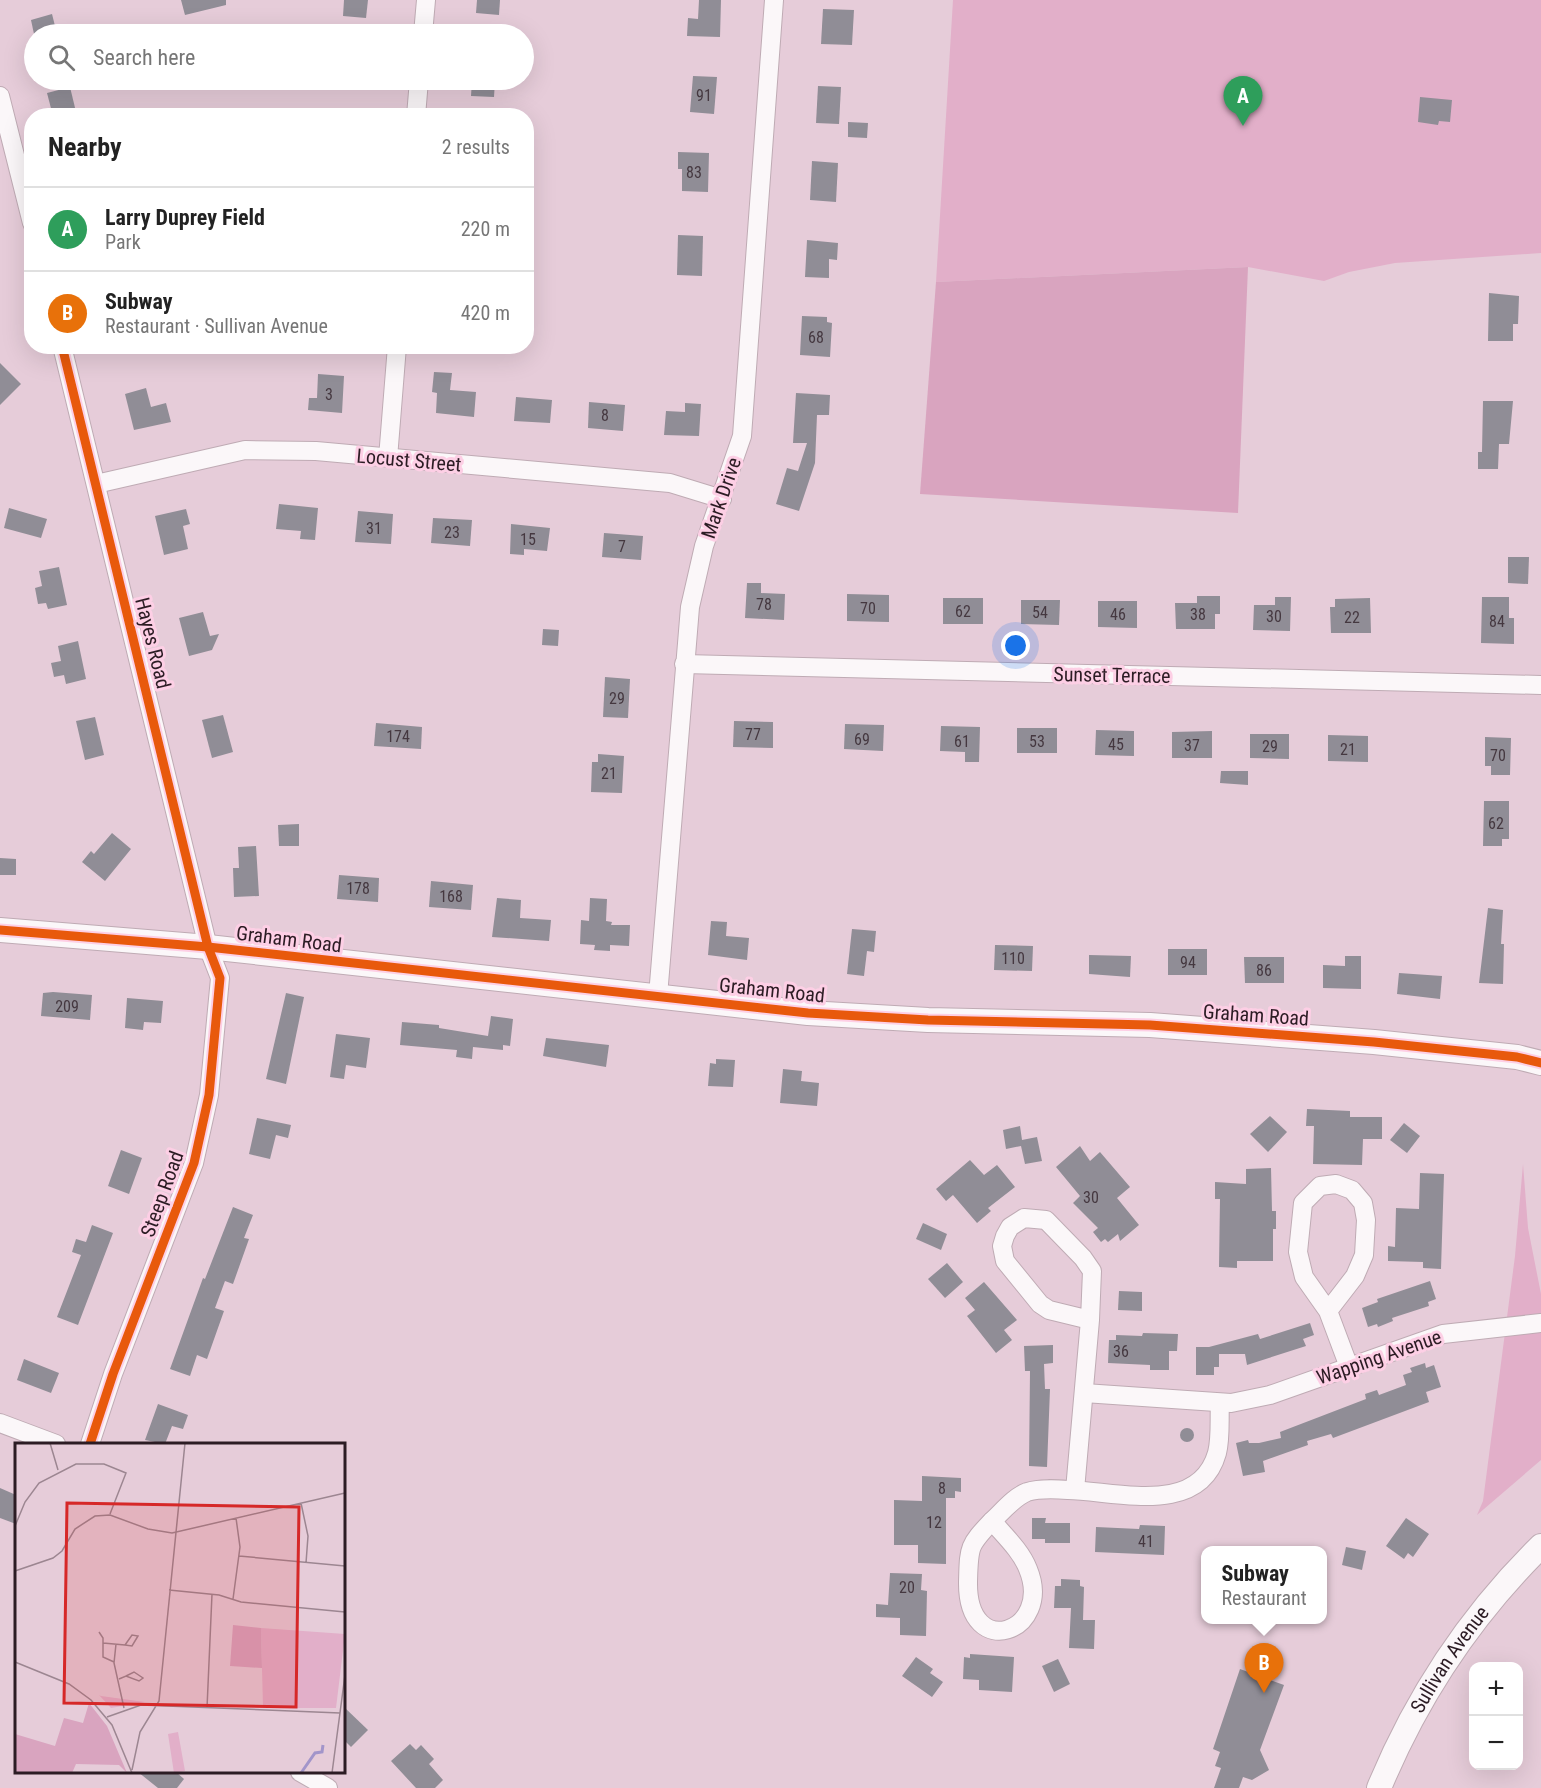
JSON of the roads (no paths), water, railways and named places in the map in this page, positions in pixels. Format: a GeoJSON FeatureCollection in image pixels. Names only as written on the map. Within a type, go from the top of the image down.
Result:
{"type":"FeatureCollection","features":[{"type":"Feature","properties":{"kind":"street"},"geometry":{"type":"LineString","coordinates":[[424,24],[426,0]]}},
{"type":"Feature","properties":{"kind":"street","name":"Mark Drive"},"geometry":{"type":"LineString","coordinates":[[658,996],[690,607],[704,546],[742,436],[774,0]]}},
{"type":"Feature","properties":{"kind":"street"},"geometry":{"type":"LineString","coordinates":[[417,108],[418,90]]}},
{"type":"Feature","properties":{"kind":"street"},"geometry":{"type":"LineString","coordinates":[[0,96],[24,191]]}},
{"type":"Feature","properties":{"kind":"street","name":"Hayes Road"},"geometry":{"type":"LineString","coordinates":[[64,354],[208,947]]}},
{"type":"Feature","properties":{"kind":"street"},"geometry":{"type":"LineString","coordinates":[[388,458],[396,354]]}},
{"type":"Feature","properties":{"kind":"street","name":"Locust Street"},"geometry":{"type":"LineString","coordinates":[[96,484],[245,450],[316,451],[670,483],[722,499]]}},
{"type":"Feature","properties":{"kind":"street","name":"Sunset Terrace"},"geometry":{"type":"LineString","coordinates":[[684,664],[1541,685]]}},
{"type":"Feature","properties":{"kind":"street","name":"Graham Road"},"geometry":{"type":"LineString","coordinates":[[0,930],[208,947],[808,1013],[928,1020],[1150,1025],[1374,1042],[1517,1057],[1541,1064]]}},
{"type":"Feature","properties":{"kind":"street","name":"Steep Road"},"geometry":{"type":"LineString","coordinates":[[90,1443],[113,1374],[194,1162],[209,1095],[220,978],[208,947]]}},
{"type":"Feature","properties":{"kind":"street"},"geometry":{"type":"LineString","coordinates":[[1328,1311],[1355,1276],[1364,1255],[1366,1220],[1363,1203],[1352,1190],[1336,1184],[1320,1186],[1303,1203],[1298,1252],[1300,1270],[1328,1311],[1349,1367]]}},
{"type":"Feature","properties":{"kind":"street"},"geometry":{"type":"LineString","coordinates":[[1075,1490],[1084,1393],[1090,1320],[1093,1278],[1088,1264],[1046,1220],[1032,1217],[1016,1222],[1005,1236],[1002,1246],[1009,1267],[1044,1308],[1090,1320]]}},
{"type":"Feature","properties":{"kind":"street","name":"Wapping Avenue"},"geometry":{"type":"LineString","coordinates":[[1084,1393],[1220,1403],[1270,1395],[1443,1334],[1541,1323]]}},
{"type":"Feature","properties":{"kind":"street"},"geometry":{"type":"LineString","coordinates":[[992,1521],[1024,1561],[1030,1575],[1032,1595],[1027,1615],[1011,1629],[1000,1630],[982,1625],[976,1619],[969,1604],[969,1550],[992,1521],[1028,1492],[1075,1490],[1157,1496],[1174,1495],[1186,1491],[1207,1473],[1217,1455],[1220,1403]]}},
{"type":"Feature","properties":{"kind":"street"},"geometry":{"type":"LineString","coordinates":[[0,1423],[53,1443]]}},
{"type":"Feature","properties":{"kind":"street","name":"Sullivan Avenue"},"geometry":{"type":"LineString","coordinates":[[1379,1788],[1422,1697],[1458,1641],[1512,1574],[1541,1546]]}},
{"type":"Feature","properties":{"kind":"street"},"geometry":{"type":"LineString","coordinates":[[302,1773],[328,1788]]}},
{"type":"Feature","properties":{"kind":"place","name":"Larry Duprey Field"},"geometry":{"type":"Point","coordinates":[1243,126]}},
{"type":"Feature","properties":{"kind":"place","name":"Subway"},"geometry":{"type":"Point","coordinates":[1264,1693]}}]}
